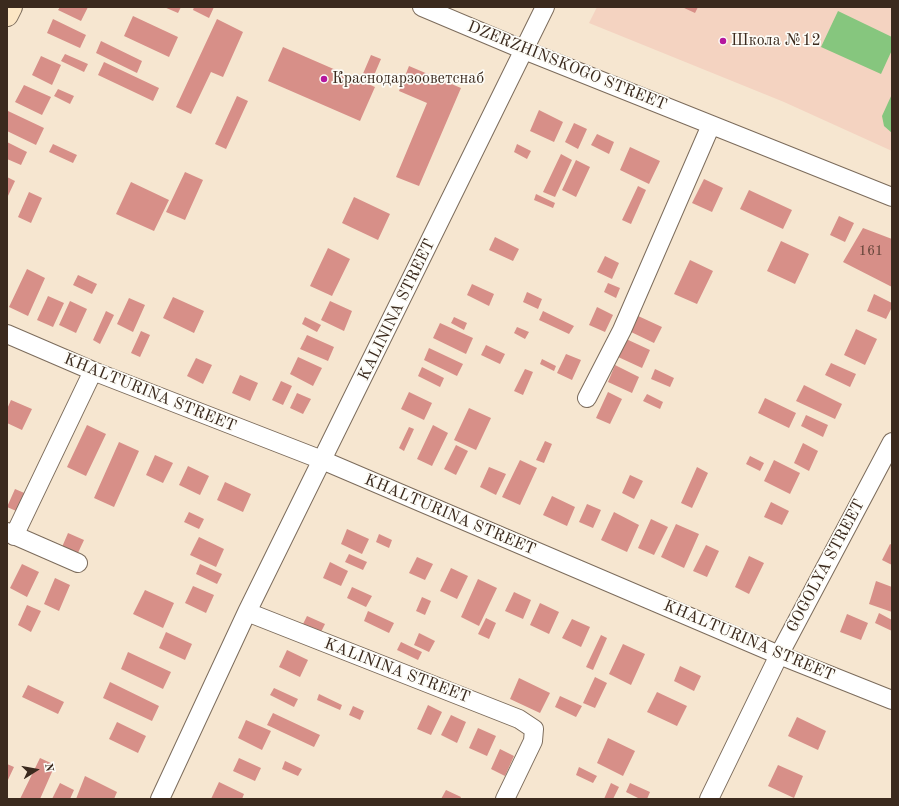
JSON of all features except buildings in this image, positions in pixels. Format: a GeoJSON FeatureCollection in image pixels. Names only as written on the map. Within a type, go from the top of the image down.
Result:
{"type":"FeatureCollection","features":[{"type":"Feature","properties":{"kind":"main road"},"geometry":{"type":"LineString","coordinates":[[7,15],[11,7]]}},
{"type":"Feature","properties":{"kind":"street","name":"DZERZHINSKOGO STREET"},"geometry":{"type":"LineString","coordinates":[[422,7],[524,50],[892,197]]}},
{"type":"Feature","properties":{"kind":"street","name":"KALININA STREET"},"geometry":{"type":"LineString","coordinates":[[160,799],[247,612],[545,7]]}},
{"type":"Feature","properties":{"kind":"street"},"geometry":{"type":"LineString","coordinates":[[587,398],[622,330],[711,125]]}},
{"type":"Feature","properties":{"kind":"street","name":"KHALTURINA STREET"},"geometry":{"type":"LineString","coordinates":[[7,334],[93,371],[322,460],[779,655],[892,700]]}},
{"type":"Feature","properties":{"kind":"street"},"geometry":{"type":"LineString","coordinates":[[78,563],[11,534],[93,371]]}},
{"type":"Feature","properties":{"kind":"street","name":"GOGOLYA STREET"},"geometry":{"type":"LineString","coordinates":[[709,799],[779,655],[892,442]]}},
{"type":"Feature","properties":{"kind":"street","name":"KALININA STREET"},"geometry":{"type":"LineString","coordinates":[[247,612],[518,719],[534,729],[533,741],[505,799]]}},
{"type":"Feature","properties":{"kind":"shaded area"},"geometry":{"type":"Polygon","coordinates":[[[597,7],[892,7],[892,151],[784,102],[589,23],[597,7]]]}},
{"type":"Feature","properties":{"kind":"green space"},"geometry":{"type":"Polygon","coordinates":[[[838,11],[892,37],[892,50],[881,74],[821,47],[838,11]]]}},
{"type":"Feature","properties":{"kind":"green space"},"geometry":{"type":"Polygon","coordinates":[[[892,94],[892,133],[884,126],[882,116],[892,94]]]}},
{"type":"Feature","properties":{"kind":"place","name":"Школа №12"},"geometry":{"type":"Point","coordinates":[723,41]}},
{"type":"Feature","properties":{"kind":"place","name":"Краснодарзооветснаб"},"geometry":{"type":"Point","coordinates":[324,79]}}]}
